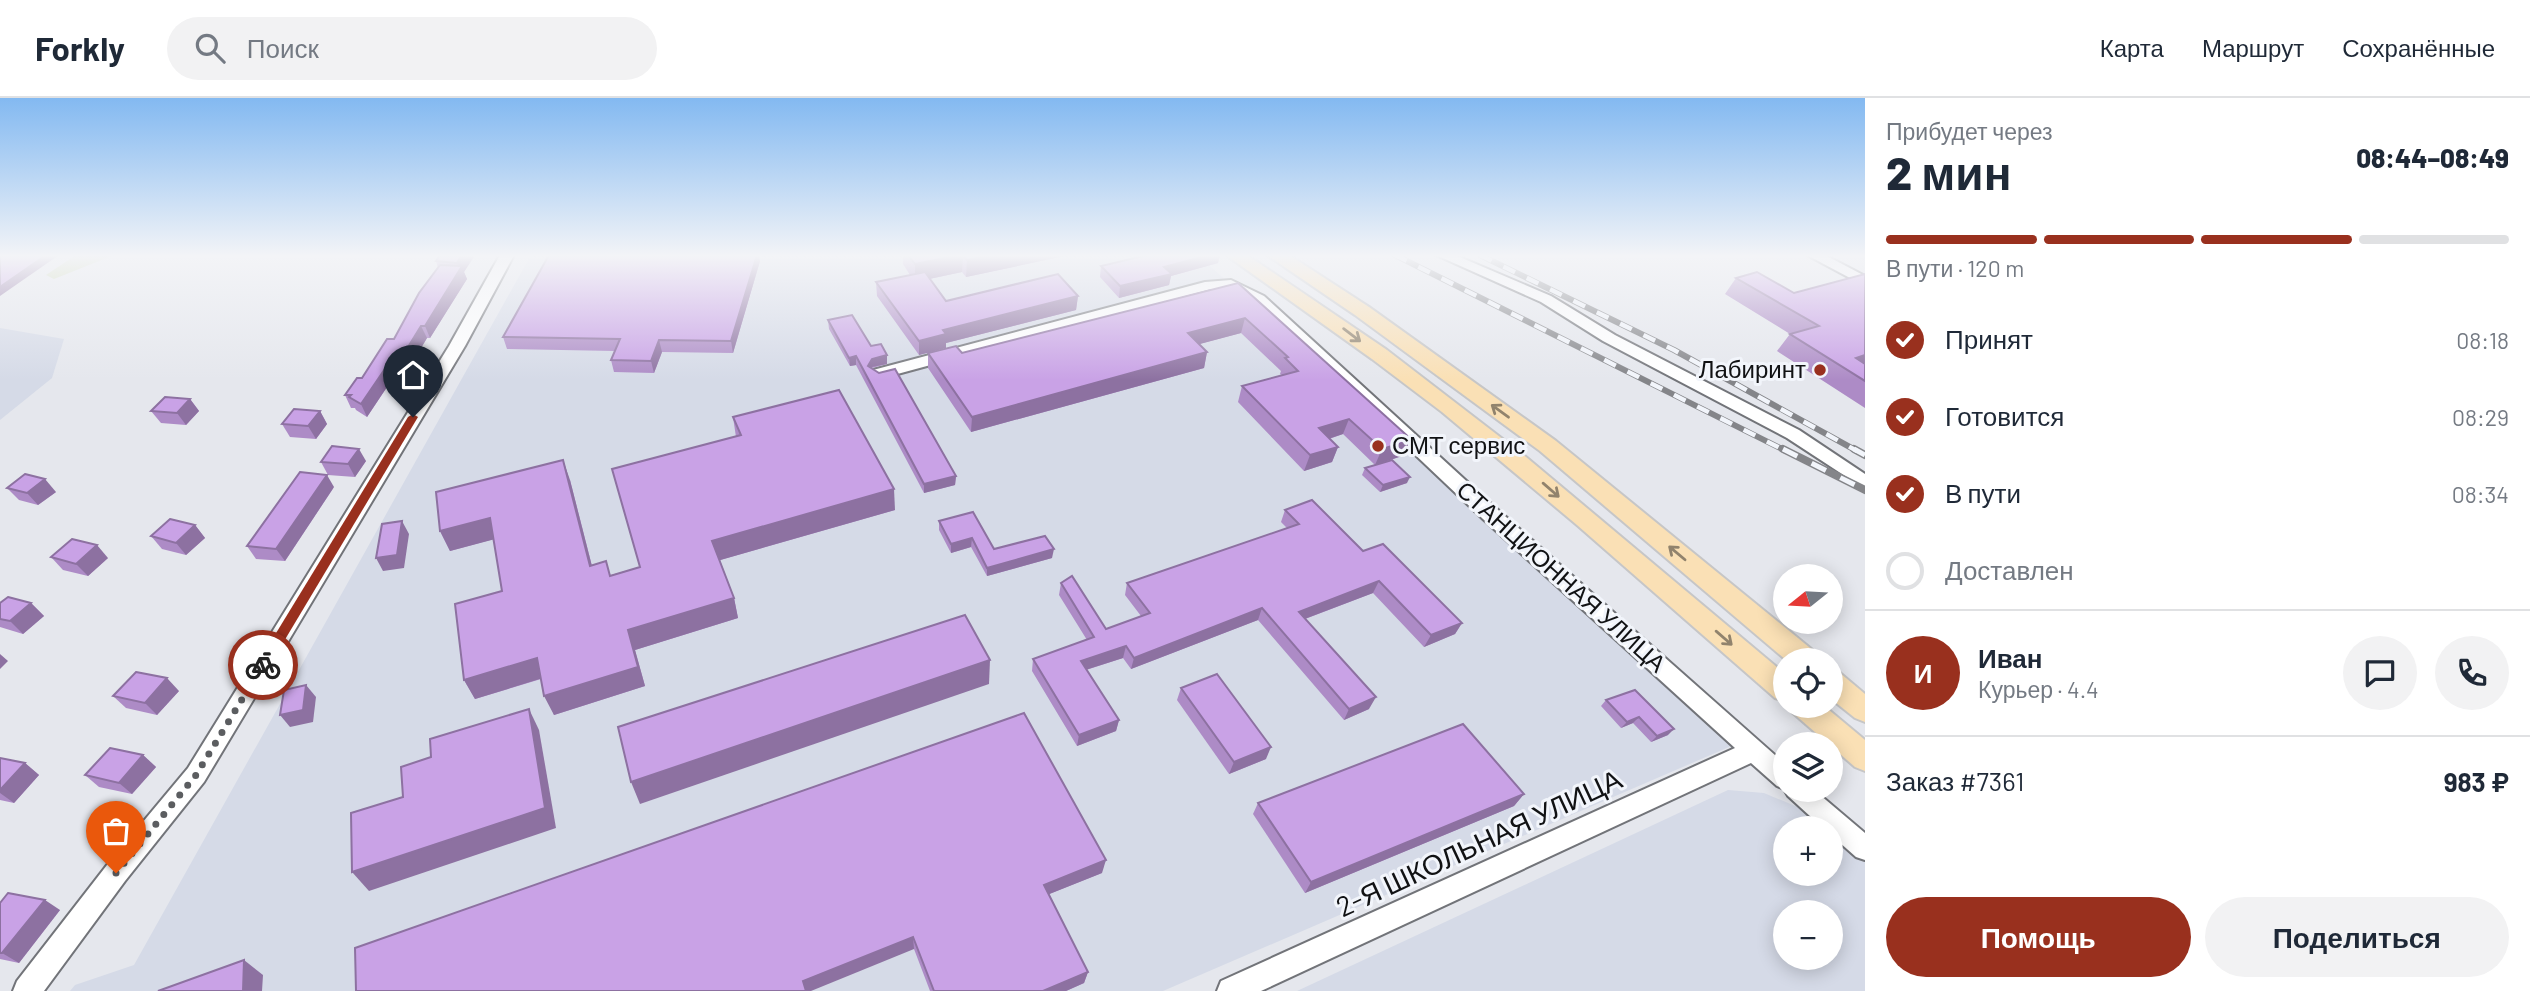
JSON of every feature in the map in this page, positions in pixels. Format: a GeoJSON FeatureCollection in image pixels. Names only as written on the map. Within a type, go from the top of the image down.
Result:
{"type":"FeatureCollection","features":[{"type":"Feature","properties":{"kind":"main road"},"geometry":{"type":"LineString","coordinates":[[1298,297],[1337,323],[1518,461],[1773,680]]}},
{"type":"Feature","properties":{"kind":"main road"},"geometry":{"type":"LineString","coordinates":[[1340,297],[1548,446],[1791,648]]}},
{"type":"Feature","properties":{"kind":"main road"},"geometry":{"type":"LineString","coordinates":[[1843,692],[1865,710]]}},
{"type":"Feature","properties":{"kind":"main road"},"geometry":{"type":"LineString","coordinates":[[1818,718],[1865,758]]}},
{"type":"Feature","properties":{"kind":"street"},"geometry":{"type":"LineString","coordinates":[[27,991],[116,873],[196,775],[450,358],[484,297]]}},
{"type":"Feature","properties":{"kind":"street","name":"СТАНЦИОННАЯ УЛИЦА"},"geometry":{"type":"LineString","coordinates":[[878,374],[1166,297]]}},
{"type":"Feature","properties":{"kind":"street","name":"СТАНЦИОННАЯ УЛИЦА"},"geometry":{"type":"LineString","coordinates":[[1255,297],[1490,514],[1773,768]]}},
{"type":"Feature","properties":{"kind":"street"},"geometry":{"type":"LineString","coordinates":[[1541,297],[1609,338],[1793,434],[1865,483]]}},
{"type":"Feature","properties":{"kind":"street","name":"2-Я ШКОЛЬНАЯ УЛИЦА"},"geometry":{"type":"LineString","coordinates":[[1231,991],[1753,751]]}},
{"type":"Feature","properties":{"kind":"street"},"geometry":{"type":"LineString","coordinates":[[1811,802],[1865,849]]}},
{"type":"Feature","properties":{"kind":"shaded area"},"geometry":{"type":"Polygon","coordinates":[[[508,297],[1244,297],[1736,744],[1163,991],[70,991],[75,985],[134,965],[508,297]]]}},
{"type":"Feature","properties":{"kind":"shaded area"},"geometry":{"type":"Polygon","coordinates":[[[0,328],[64,339],[52,378],[0,420],[0,328]]]}},
{"type":"Feature","properties":{"kind":"shaded area"},"geometry":{"type":"Polygon","coordinates":[[[1728,790],[1764,793],[1773,797],[1773,802],[1786,802],[1814,816],[1773,816],[1773,886],[1843,886],[1843,835],[1865,854],[1865,991],[1297,991],[1728,790]]]}},
{"type":"Feature","properties":{"kind":"building"},"geometry":{"type":"Polygon","coordinates":[[[417,297],[443,297],[400,360],[391,360],[361,404],[349,397],[351,395],[345,395],[357,378],[362,378],[387,339],[394,339],[417,297]]]}},
{"type":"Feature","properties":{"kind":"building"},"geometry":{"type":"Polygon","coordinates":[[[526,297],[744,297],[731,341],[659,340],[651,361],[611,360],[620,339],[503,337],[526,297]]]}},
{"type":"Feature","properties":{"kind":"building"},"geometry":{"type":"Polygon","coordinates":[[[887,297],[943,297],[946,301],[964,297],[1075,297],[943,330],[946,334],[919,341],[887,297]]]}},
{"type":"Feature","properties":{"kind":"building"},"geometry":{"type":"Polygon","coordinates":[[[1184,297],[1253,297],[1412,440],[1382,449],[1349,419],[1319,428],[1338,447],[1310,455],[1242,386],[1298,371],[1285,358],[1288,357],[1245,318],[1188,333],[1207,352],[972,417],[928,353],[956,346],[962,353],[1184,297]]]}},
{"type":"Feature","properties":{"kind":"building"},"geometry":{"type":"Polygon","coordinates":[[[1768,297],[1865,297],[1865,355],[1856,358],[1865,364],[1865,381],[1790,334],[1819,326],[1768,297]]]}},
{"type":"Feature","properties":{"kind":"building"},"geometry":{"type":"Polygon","coordinates":[[[852,315],[871,346],[881,344],[887,355],[872,359],[868,366],[879,373],[895,369],[956,476],[924,484],[856,356],[849,358],[828,320],[852,315]]]}},
{"type":"Feature","properties":{"kind":"building"},"geometry":{"type":"Polygon","coordinates":[[[839,390],[894,489],[712,541],[734,598],[628,630],[638,667],[544,696],[537,658],[464,680],[455,604],[502,591],[490,518],[440,531],[436,492],[563,460],[590,566],[606,561],[610,576],[640,567],[612,469],[741,435],[733,417],[839,390]]]}},
{"type":"Feature","properties":{"kind":"building"},"geometry":{"type":"Polygon","coordinates":[[[165,397],[190,399],[177,413],[151,411],[165,397]]]}},
{"type":"Feature","properties":{"kind":"building"},"geometry":{"type":"Polygon","coordinates":[[[294,409],[320,411],[308,426],[282,424],[294,409]]]}},
{"type":"Feature","properties":{"kind":"building"},"geometry":{"type":"Polygon","coordinates":[[[332,446],[359,449],[348,464],[321,462],[332,446]]]}},
{"type":"Feature","properties":{"kind":"building"},"geometry":{"type":"Polygon","coordinates":[[[1392,460],[1410,477],[1383,485],[1365,468],[1392,460]]]}},
{"type":"Feature","properties":{"kind":"building"},"geometry":{"type":"Polygon","coordinates":[[[300,472],[327,475],[276,549],[247,546],[300,472]]]}},
{"type":"Feature","properties":{"kind":"building"},"geometry":{"type":"Polygon","coordinates":[[[25,474],[45,479],[27,493],[7,488],[25,474]]]}},
{"type":"Feature","properties":{"kind":"building"},"geometry":{"type":"Polygon","coordinates":[[[1312,500],[1363,551],[1383,544],[1462,623],[1431,635],[1379,581],[1299,612],[1376,697],[1349,709],[1262,608],[1134,658],[1126,646],[1081,661],[1119,720],[1079,735],[1033,659],[1094,637],[1061,583],[1072,576],[1106,629],[1150,613],[1127,583],[1299,524],[1285,510],[1312,500]]]}},
{"type":"Feature","properties":{"kind":"building"},"geometry":{"type":"Polygon","coordinates":[[[973,512],[994,549],[1045,536],[1054,549],[987,568],[972,538],[951,544],[939,521],[973,512]]]}},
{"type":"Feature","properties":{"kind":"building"},"geometry":{"type":"Polygon","coordinates":[[[170,519],[195,525],[176,543],[151,536],[170,519]]]}},
{"type":"Feature","properties":{"kind":"building"},"geometry":{"type":"Polygon","coordinates":[[[402,521],[397,555],[376,558],[382,524],[402,521]]]}},
{"type":"Feature","properties":{"kind":"building"},"geometry":{"type":"Polygon","coordinates":[[[72,539],[97,545],[76,564],[51,557],[72,539]]]}},
{"type":"Feature","properties":{"kind":"building"},"geometry":{"type":"Polygon","coordinates":[[[8,597],[31,603],[10,621],[0,619],[0,603],[8,597]]]}},
{"type":"Feature","properties":{"kind":"building"},"geometry":{"type":"Polygon","coordinates":[[[965,615],[990,660],[631,782],[618,727],[965,615]]]}},
{"type":"Feature","properties":{"kind":"building"},"geometry":{"type":"Polygon","coordinates":[[[136,672],[167,678],[145,703],[113,696],[136,672]]]}},
{"type":"Feature","properties":{"kind":"building"},"geometry":{"type":"Polygon","coordinates":[[[1217,674],[1271,747],[1234,762],[1181,688],[1217,674]]]}},
{"type":"Feature","properties":{"kind":"building"},"geometry":{"type":"Polygon","coordinates":[[[306,685],[303,710],[280,715],[284,690],[306,685]]]}},
{"type":"Feature","properties":{"kind":"building"},"geometry":{"type":"Polygon","coordinates":[[[1635,690],[1674,729],[1657,736],[1639,717],[1627,722],[1606,700],[1635,690]]]}},
{"type":"Feature","properties":{"kind":"building"},"geometry":{"type":"Polygon","coordinates":[[[529,709],[545,808],[352,872],[351,813],[403,797],[401,767],[431,757],[430,739],[529,709]]]}},
{"type":"Feature","properties":{"kind":"building"},"geometry":{"type":"Polygon","coordinates":[[[1024,713],[1106,860],[1044,885],[1088,972],[1043,991],[934,991],[913,937],[803,981],[806,991],[356,991],[355,948],[1024,713]]]}},
{"type":"Feature","properties":{"kind":"building"},"geometry":{"type":"Polygon","coordinates":[[[1463,724],[1524,794],[1311,882],[1258,803],[1463,724]]]}},
{"type":"Feature","properties":{"kind":"building"},"geometry":{"type":"Polygon","coordinates":[[[110,748],[143,755],[119,783],[85,775],[110,748]]]}},
{"type":"Feature","properties":{"kind":"building"},"geometry":{"type":"Polygon","coordinates":[[[0,758],[25,763],[0,790],[0,758]]]}},
{"type":"Feature","properties":{"kind":"building"},"geometry":{"type":"Polygon","coordinates":[[[8,893],[45,900],[0,953],[0,903],[8,893]]]}},
{"type":"Feature","properties":{"kind":"building"},"geometry":{"type":"Polygon","coordinates":[[[244,960],[243,991],[158,991],[244,960]]]}},
{"type":"Feature","properties":{"kind":"railway"},"geometry":{"type":"LineString","coordinates":[[1478,297],[1786,451]]}},
{"type":"Feature","properties":{"kind":"railway"},"geometry":{"type":"LineString","coordinates":[[1565,297],[1674,350],[1857,451]]}},
{"type":"Feature","properties":{"kind":"railway"},"geometry":{"type":"LineString","coordinates":[[1783,449],[1865,490]]}},
{"type":"Feature","properties":{"kind":"railway"},"geometry":{"type":"LineString","coordinates":[[1854,449],[1865,455]]}},
{"type":"Feature","properties":{"kind":"way so far"},"geometry":{"type":"LineString","coordinates":[[116,873],[196,775],[263,665]]}},
{"type":"Feature","properties":{"kind":"place","name":"Лабиринт"},"geometry":{"type":"Point","coordinates":[1820,370]}},
{"type":"Feature","properties":{"kind":"place","name":"СМТ сервис"},"geometry":{"type":"Point","coordinates":[1378,446]}},
{"type":"Feature","properties":{"kind":"route"},"geometry":{"type":"LineString","coordinates":[[263,665],[413,417]]}}]}
